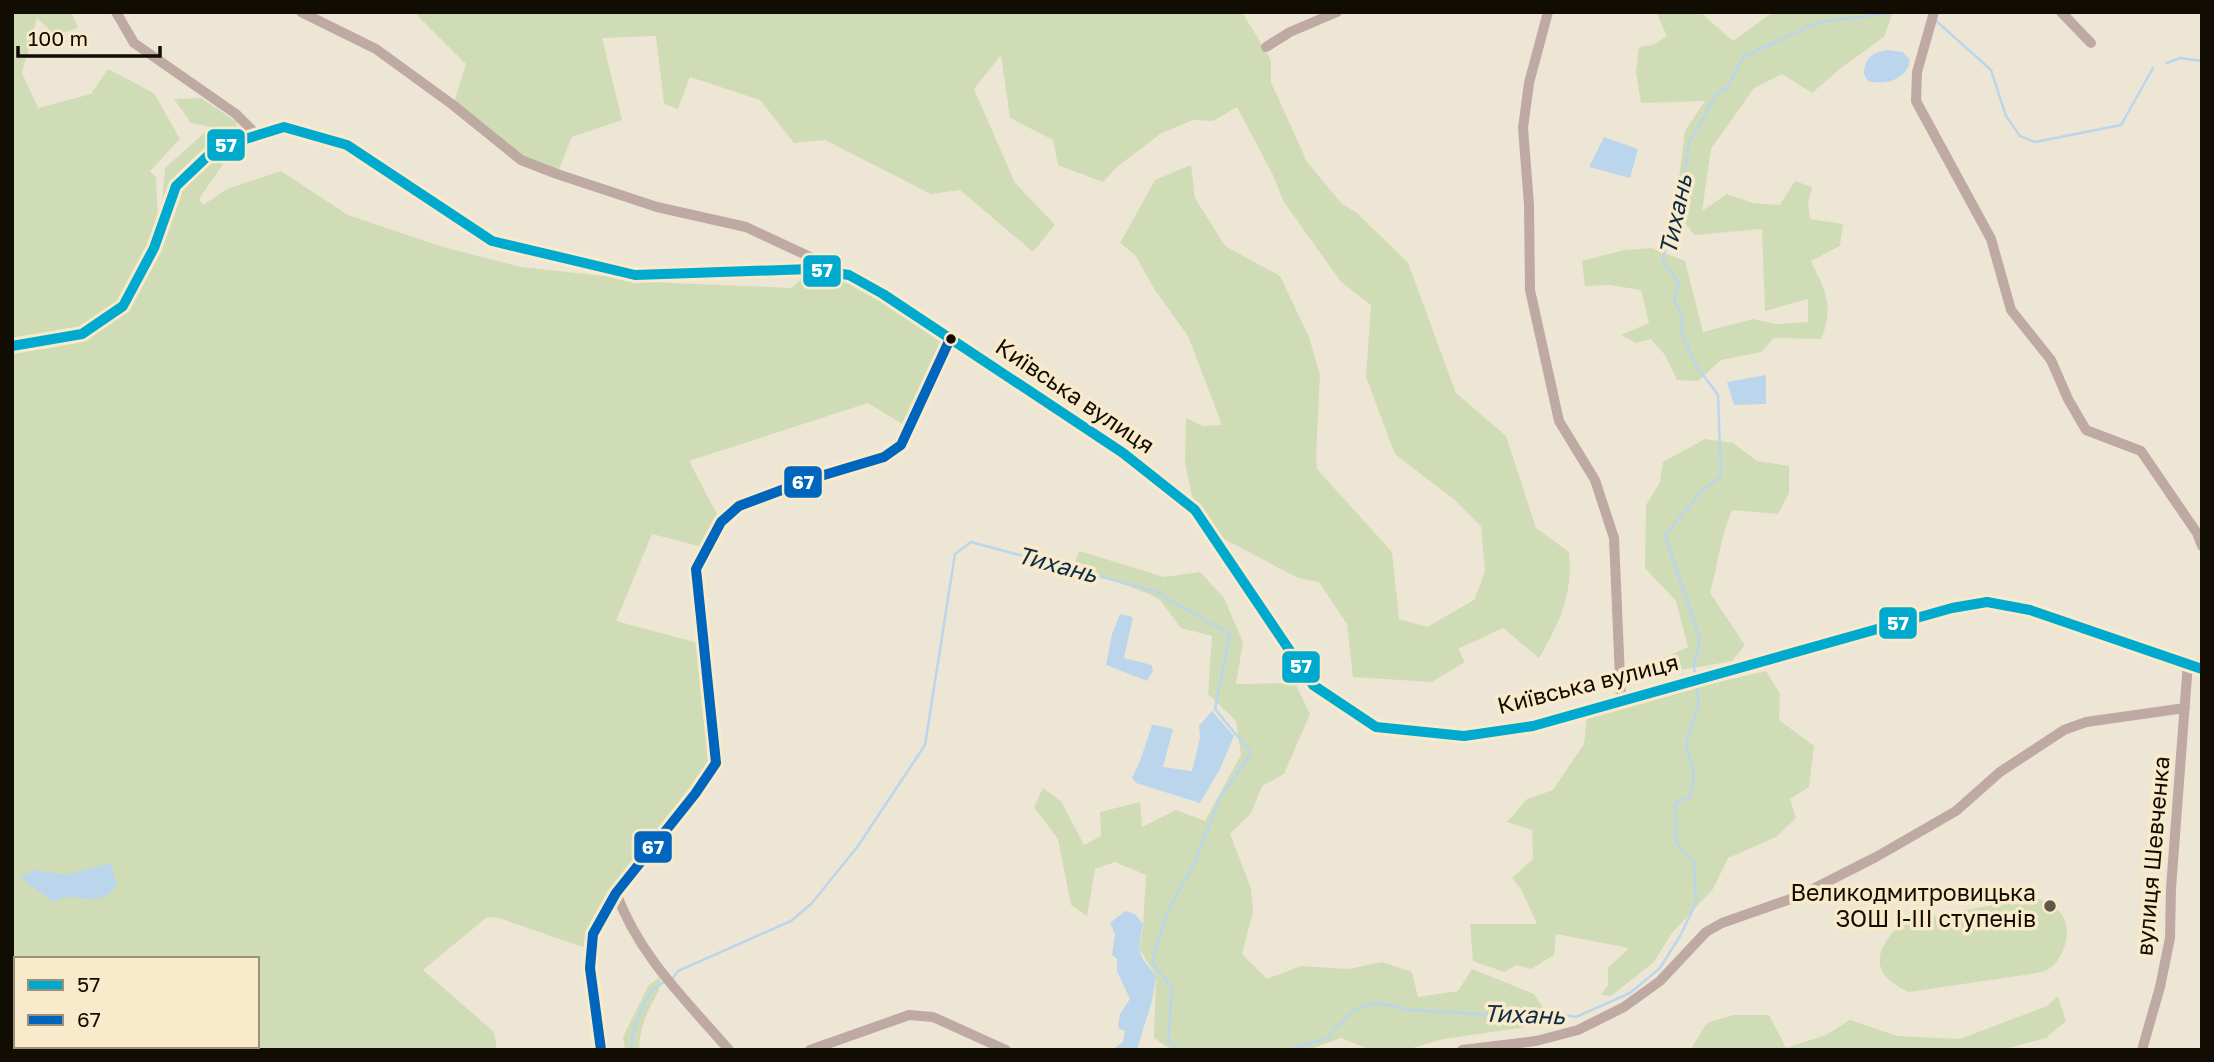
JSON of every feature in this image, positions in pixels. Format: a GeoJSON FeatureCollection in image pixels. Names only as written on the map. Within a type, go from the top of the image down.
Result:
{"type":"FeatureCollection","features":[{"type":"Feature","properties":{"kind":"main road","name":"Київська вулиця"},"geometry":{"type":"LineString","coordinates":[[12,346],[82,334],[123,306],[154,248],[176,186],[216,148],[284,127],[347,145],[492,241],[635,275],[811,268],[849,275],[883,294],[1123,453],[1195,510],[1313,685],[1376,727],[1464,736],[1534,726],[1952,608],[1987,602],[2030,610],[2195,666]]}},
{"type":"Feature","properties":{"kind":"street"},"geometry":{"type":"LineString","coordinates":[[116,12],[134,43],[236,114],[257,135]]}},
{"type":"Feature","properties":{"kind":"street"},"geometry":{"type":"LineString","coordinates":[[301,12],[376,49],[453,105],[521,160],[657,207],[746,227],[849,275]]}},
{"type":"Feature","properties":{"kind":"street"},"geometry":{"type":"LineString","coordinates":[[1266,47],[1290,32],[1337,12]]}},
{"type":"Feature","properties":{"kind":"street"},"geometry":{"type":"LineString","coordinates":[[1548,12],[1529,83],[1524,128],[1530,205],[1530,290],[1559,421],[1595,480],[1614,538],[1621,701]]}},
{"type":"Feature","properties":{"kind":"street"},"geometry":{"type":"LineString","coordinates":[[1934,12],[1917,72],[1916,101],[1990,239],[2011,310],[2051,360],[2068,399],[2086,430],[2141,451],[2197,533],[2202,546]]}},
{"type":"Feature","properties":{"kind":"street"},"geometry":{"type":"LineString","coordinates":[[2061,12],[2091,43]]}},
{"type":"Feature","properties":{"kind":"street"},"geometry":{"type":"LineString","coordinates":[[601,1050],[590,968],[593,934],[616,892],[695,794],[716,763],[696,569],[721,522],[738,506],[814,478],[884,457],[901,445],[950,339]]}},
{"type":"Feature","properties":{"kind":"street","name":"вулиця Шевченка"},"geometry":{"type":"LineString","coordinates":[[2141,1050],[2160,986],[2169,938],[2185,708],[2195,666]]}},
{"type":"Feature","properties":{"kind":"street"},"geometry":{"type":"LineString","coordinates":[[1462,1050],[1536,1041],[1578,1030],[1624,1007],[1660,981],[1706,932],[1722,923],[1799,896],[1876,857],[1956,811],[2000,772],[2064,730],[2086,722],[2185,708]]}},
{"type":"Feature","properties":{"kind":"street"},"geometry":{"type":"LineString","coordinates":[[616,892],[624,913],[654,965],[729,1050]]}},
{"type":"Feature","properties":{"kind":"street"},"geometry":{"type":"LineString","coordinates":[[810,1050],[909,1015],[933,1017],[1006,1050]]}},
{"type":"Feature","properties":{"kind":"green space"},"geometry":{"type":"Polygon","coordinates":[[[12,12],[71,12],[78,28],[55,35],[37,18],[22,73],[38,108],[91,94],[108,69],[154,93],[180,139],[150,171],[156,177],[159,240],[165,168],[211,127],[191,123],[174,99],[201,98],[237,122],[230,154],[199,199],[203,205],[227,189],[281,171],[348,215],[443,247],[521,267],[670,283],[792,288],[811,269],[849,275],[950,339],[909,428],[868,403],[689,461],[721,522],[706,548],[652,534],[616,621],[702,644],[716,763],[583,947],[496,917],[486,918],[423,970],[494,1032],[497,1050],[12,1050],[12,12]]]}},
{"type":"Feature","properties":{"kind":"green space"},"geometry":{"type":"Polygon","coordinates":[[[414,12],[1242,12],[1271,60],[1271,82],[1307,162],[1342,204],[1357,213],[1408,263],[1456,393],[1506,436],[1536,528],[1569,552],[1567,595],[1559,620],[1539,658],[1503,628],[1458,649],[1465,662],[1432,682],[1353,677],[1347,624],[1319,582],[1298,578],[1211,532],[1195,510],[1185,463],[1186,418],[1203,426],[1222,425],[1188,336],[1155,290],[1135,255],[1120,243],[1155,180],[1191,165],[1195,198],[1225,246],[1280,276],[1309,337],[1320,375],[1317,469],[1392,552],[1399,619],[1427,627],[1474,600],[1485,572],[1481,526],[1456,501],[1395,454],[1366,377],[1371,305],[1341,282],[1284,202],[1272,173],[1237,107],[1213,121],[1193,120],[1160,134],[1117,167],[1103,182],[1058,165],[1053,140],[1010,118],[1001,55],[974,89],[1015,183],[1055,225],[1033,252],[960,190],[931,194],[825,140],[794,143],[760,100],[690,77],[678,109],[664,104],[656,36],[602,38],[622,120],[572,137],[557,174],[521,160],[453,105],[466,64],[414,12]]]}},
{"type":"Feature","properties":{"kind":"green space"},"geometry":{"type":"Polygon","coordinates":[[[1656,12],[1700,12],[1733,41],[1773,12],[1893,12],[1884,37],[1812,93],[1782,74],[1754,88],[1711,149],[1702,211],[1727,194],[1753,203],[1780,205],[1795,181],[1812,187],[1808,204],[1810,219],[1843,224],[1840,246],[1811,261],[1824,290],[1828,308],[1821,339],[1774,338],[1761,352],[1721,360],[1698,381],[1677,380],[1665,355],[1651,339],[1636,343],[1621,335],[1649,323],[1641,290],[1610,285],[1585,286],[1582,261],[1624,250],[1652,248],[1685,261],[1703,332],[1753,319],[1776,324],[1808,322],[1808,299],[1765,311],[1762,229],[1694,235],[1675,209],[1685,131],[1705,101],[1641,103],[1636,72],[1639,47],[1653,45],[1667,36],[1656,12]]]}},
{"type":"Feature","properties":{"kind":"green space"},"geometry":{"type":"Polygon","coordinates":[[[1705,439],[1733,443],[1757,461],[1789,466],[1789,493],[1778,514],[1732,510],[1725,530],[1710,593],[1745,645],[1732,661],[1642,677],[1639,669],[1688,647],[1676,601],[1645,568],[1646,505],[1660,482],[1663,462],[1705,439]]]}},
{"type":"Feature","properties":{"kind":"green space"},"geometry":{"type":"Polygon","coordinates":[[[1079,551],[1164,577],[1200,572],[1224,598],[1243,642],[1236,684],[1295,683],[1310,714],[1284,774],[1262,786],[1251,813],[1230,834],[1251,888],[1253,912],[1242,954],[1267,979],[1301,966],[1348,969],[1382,962],[1412,972],[1418,997],[1458,991],[1472,969],[1534,994],[1550,1019],[1520,1028],[1443,1039],[1406,1050],[1371,1050],[1341,1038],[1308,1050],[1172,1050],[1154,1038],[1156,976],[1139,948],[1146,875],[1115,862],[1095,869],[1087,916],[1071,905],[1058,839],[1034,807],[1043,788],[1061,801],[1084,845],[1101,836],[1100,812],[1140,802],[1142,827],[1176,810],[1205,821],[1241,755],[1236,721],[1208,694],[1212,636],[1181,628],[1160,600],[1149,594],[1074,565],[1079,551]]]}},
{"type":"Feature","properties":{"kind":"green space"},"geometry":{"type":"Polygon","coordinates":[[[1766,671],[1780,694],[1779,720],[1814,746],[1809,787],[1790,799],[1796,818],[1776,837],[1728,858],[1713,889],[1672,933],[1653,963],[1611,996],[1601,995],[1608,985],[1608,968],[1629,948],[1556,934],[1554,955],[1531,969],[1517,965],[1504,972],[1473,961],[1470,924],[1537,924],[1521,889],[1512,878],[1533,859],[1532,830],[1507,822],[1527,799],[1553,790],[1584,744],[1587,718],[1685,690],[1766,671]]]}},
{"type":"Feature","properties":{"kind":"green space"},"geometry":{"type":"Polygon","coordinates":[[[2034,897],[2056,909],[2067,929],[2062,952],[2047,970],[1909,992],[1896,985],[1881,969],[1881,952],[1902,923],[2034,897]]]}},
{"type":"Feature","properties":{"kind":"green space"},"geometry":{"type":"Polygon","coordinates":[[[660,977],[659,990],[643,1024],[639,1050],[625,1050],[623,1037],[649,985],[660,977]]]}},
{"type":"Feature","properties":{"kind":"green space"},"geometry":{"type":"Polygon","coordinates":[[[2058,996],[2066,1021],[2046,1038],[2001,1050],[1690,1050],[1707,1023],[1733,1015],[1769,1015],[1786,1048],[1826,1035],[1850,1020],[1897,1036],[1960,1039],[2047,1006],[2058,996]]]}},
{"type":"Feature","properties":{"kind":"water"},"geometry":{"type":"Polygon","coordinates":[[[1877,52],[1903,52],[1910,60],[1905,72],[1888,82],[1868,81],[1864,68],[1868,60],[1877,52]]]}},
{"type":"Feature","properties":{"kind":"water"},"geometry":{"type":"Polygon","coordinates":[[[1604,137],[1638,149],[1630,178],[1589,167],[1604,137]]]}},
{"type":"Feature","properties":{"kind":"water"},"geometry":{"type":"Polygon","coordinates":[[[1766,375],[1766,404],[1734,405],[1727,382],[1766,375]]]}},
{"type":"Feature","properties":{"kind":"water"},"geometry":{"type":"Polygon","coordinates":[[[1120,614],[1133,617],[1124,658],[1152,665],[1153,671],[1147,681],[1106,665],[1112,634],[1120,614]]]}},
{"type":"Feature","properties":{"kind":"water"},"geometry":{"type":"Polygon","coordinates":[[[1212,711],[1234,736],[1220,769],[1200,803],[1136,783],[1132,778],[1152,725],[1173,729],[1163,767],[1192,771],[1200,738],[1199,726],[1212,711]]]}},
{"type":"Feature","properties":{"kind":"water"},"geometry":{"type":"Polygon","coordinates":[[[111,863],[117,886],[105,896],[95,899],[68,897],[53,902],[20,877],[34,870],[67,875],[111,863]]]}},
{"type":"Feature","properties":{"kind":"water"},"geometry":{"type":"Polygon","coordinates":[[[1125,911],[1135,914],[1143,924],[1140,952],[1156,976],[1152,1001],[1137,1049],[1112,1050],[1123,1042],[1125,1031],[1118,1028],[1120,1014],[1130,999],[1117,971],[1117,959],[1112,955],[1115,934],[1110,923],[1125,911]]]}},
{"type":"Feature","properties":{"kind":"waterway","name":"Тихань"},"geometry":{"type":"LineString","coordinates":[[1695,675],[1694,666],[1700,639],[1665,535],[1701,492],[1721,476],[1718,395],[1695,364],[1682,333],[1682,315],[1674,300],[1679,282],[1663,263],[1667,237],[1678,222],[1689,143],[1716,95],[1728,86],[1743,57],[1819,22],[1898,12]]}},
{"type":"Feature","properties":{"kind":"waterway","name":"Тихань"},"geometry":{"type":"LineString","coordinates":[[1934,19],[1991,70],[2006,116],[2020,136],[2035,142],[2121,125],[2153,68]]}},
{"type":"Feature","properties":{"kind":"waterway","name":"Тихань"},"geometry":{"type":"LineString","coordinates":[[2167,63],[2180,58],[2202,61]]}},
{"type":"Feature","properties":{"kind":"waterway","name":"Тихань"},"geometry":{"type":"LineString","coordinates":[[673,978],[678,971],[791,921],[812,903],[858,846],[925,745],[955,554],[971,542],[1154,591],[1230,634],[1215,709],[1251,753],[1220,798],[1193,866],[1167,912],[1152,962],[1172,988],[1168,1042],[1181,1050]]}},
{"type":"Feature","properties":{"kind":"waterway","name":"Тихань"},"geometry":{"type":"LineString","coordinates":[[1286,1050],[1326,1039],[1355,1009],[1378,1003],[1410,1010],[1529,1017],[1546,1012],[1576,1017],[1630,993],[1660,968],[1696,903],[1694,862],[1676,843],[1675,803],[1690,797],[1694,774],[1686,745],[1699,703],[1696,685]]}},
{"type":"Feature","properties":{"kind":"waterway","name":"Тихань"},"geometry":{"type":"LineString","coordinates":[[631,1050],[640,1012],[651,993],[664,982]]}},
{"type":"Feature","properties":{"kind":"transit line","name":"57"},"geometry":{"type":"LineString","coordinates":[[12,346],[82,334],[123,306],[154,248],[176,186],[216,148],[284,127],[347,145],[492,241],[635,275],[811,269],[849,275],[883,294],[1123,453],[1195,510],[1313,685],[1376,727],[1464,736],[1533,726],[1952,608],[1987,602],[2030,610],[2202,669]]}},
{"type":"Feature","properties":{"kind":"transit line","name":"67"},"geometry":{"type":"LineString","coordinates":[[601,1050],[590,968],[593,934],[616,893],[695,794],[716,763],[696,569],[721,522],[739,506],[814,478],[884,457],[901,445],[950,339]]}},
{"type":"Feature","properties":{"kind":"place","name":"Великодмитровицька ЗОШ І-ІІІ ступенів"},"geometry":{"type":"Point","coordinates":[2050,906]}}]}
